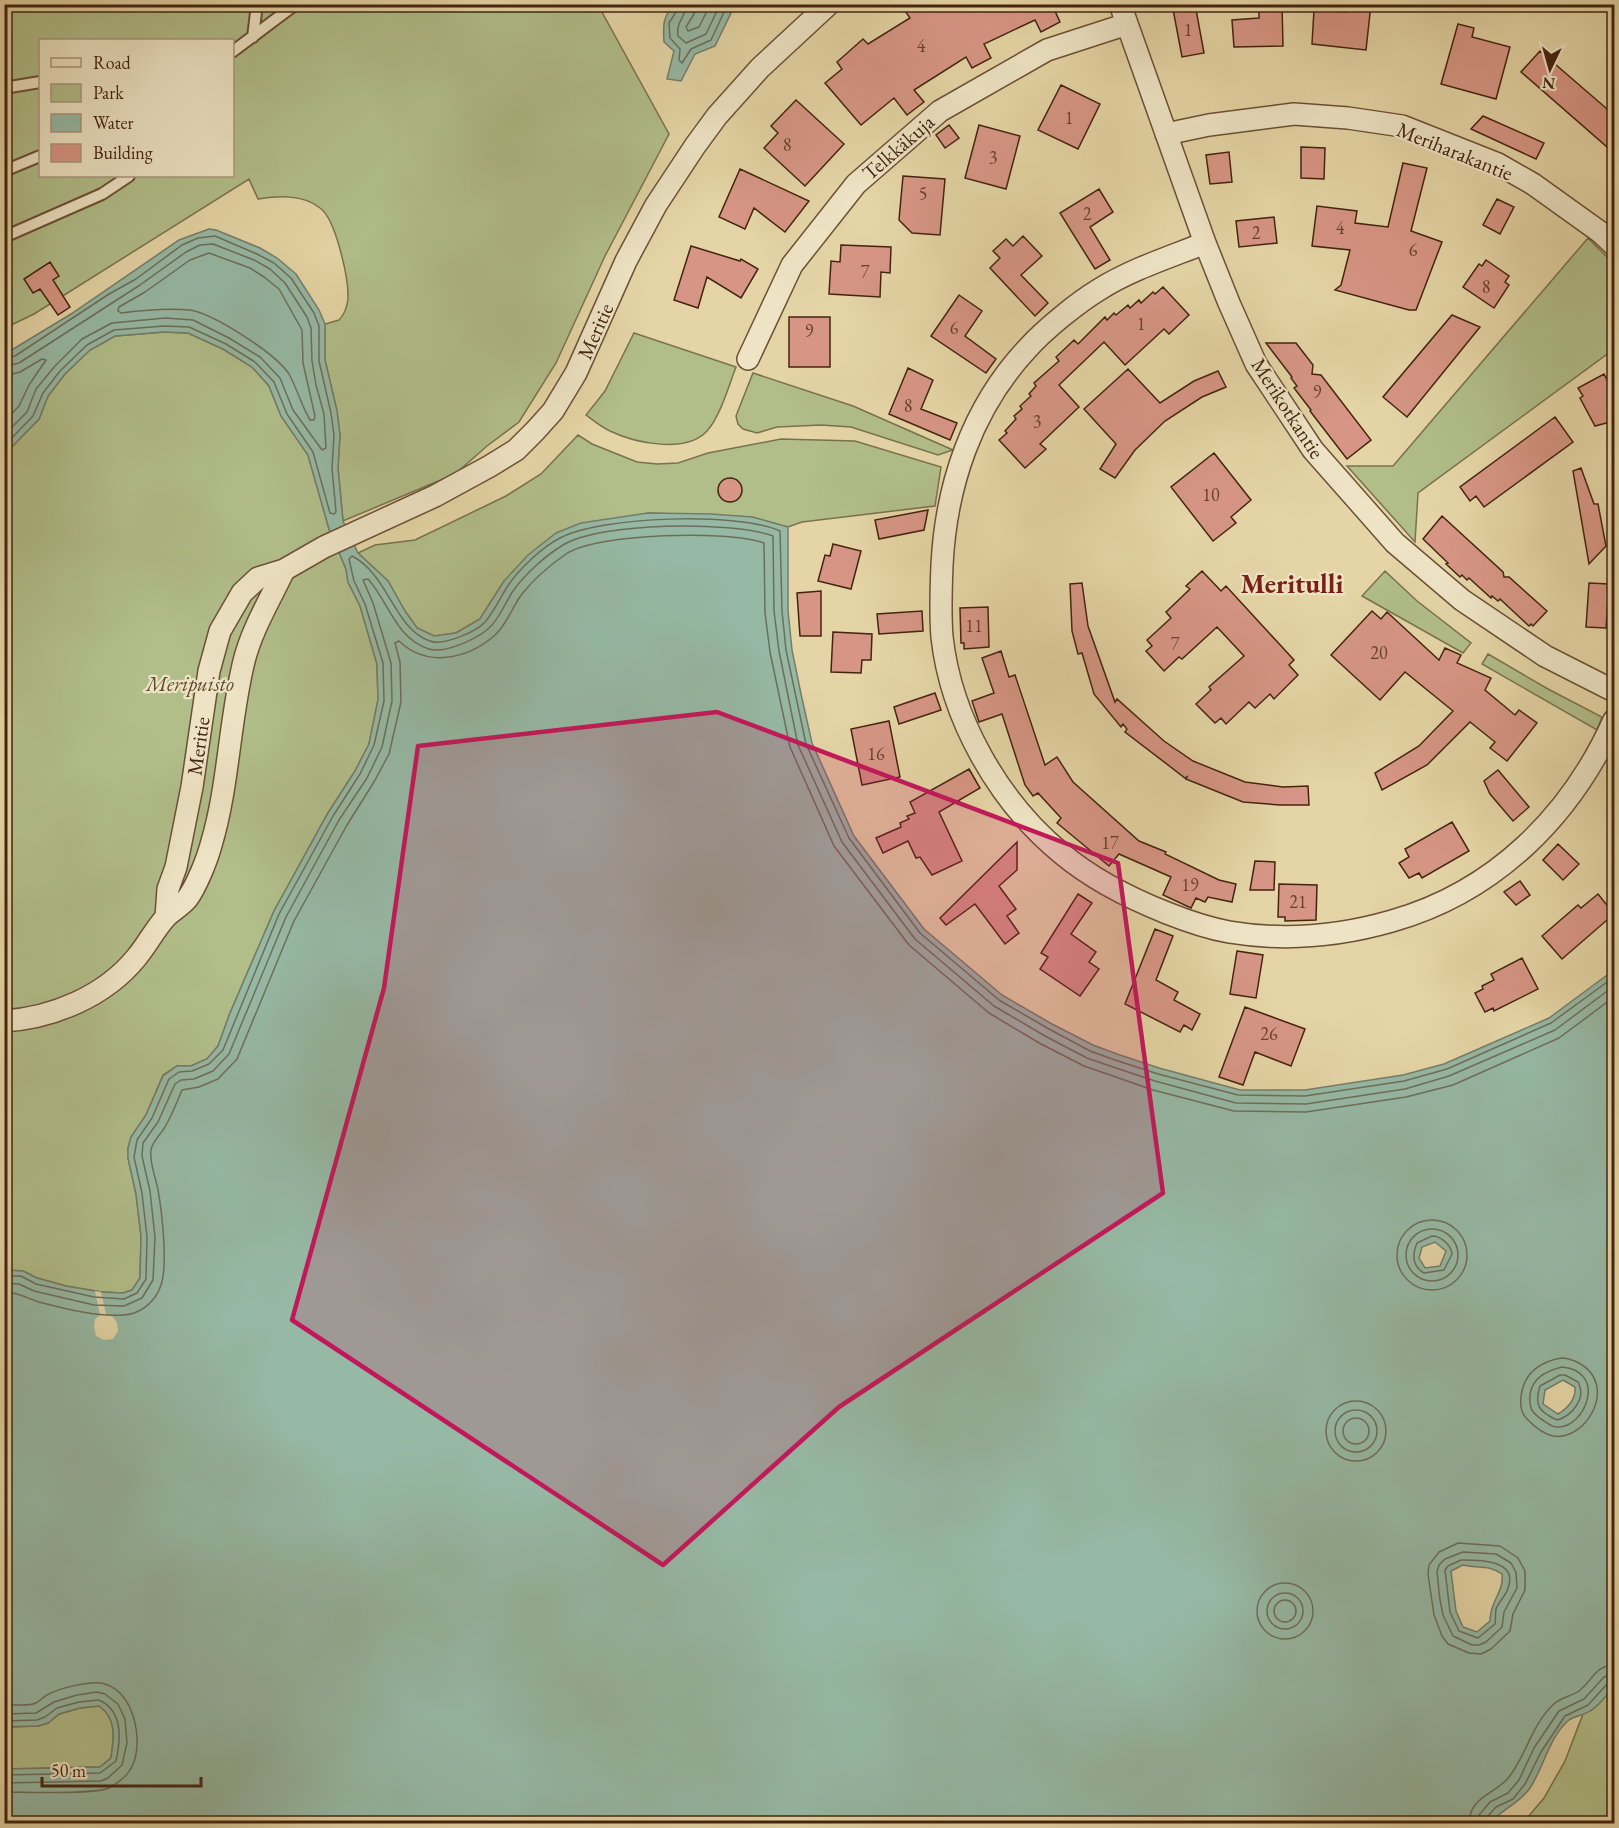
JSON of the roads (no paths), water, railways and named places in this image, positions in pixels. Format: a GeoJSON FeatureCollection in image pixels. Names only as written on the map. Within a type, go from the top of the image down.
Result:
{"type":"FeatureCollection","features":[{"type":"Feature","properties":{"kind":"street","name":"Meritie"},"geometry":{"type":"LineString","coordinates":[[166,917],[168,889],[176,867],[192,786],[209,671],[220,631],[242,593],[258,578],[284,570],[324,547],[435,496],[490,466],[516,450],[535,432],[553,411],[576,373],[626,261],[656,205],[695,146],[717,116],[760,68],[829,4]]}},
{"type":"Feature","properties":{"kind":"street","name":"Merikotkantie"},"geometry":{"type":"LineString","coordinates":[[1123,14],[1205,243],[1229,303],[1257,364],[1313,450],[1395,543],[1462,600],[1545,656],[1614,691]]}},
{"type":"Feature","properties":{"kind":"street","name":"Telkkäkuja"},"geometry":{"type":"LineString","coordinates":[[748,359],[792,265],[856,184],[940,111],[1047,50],[1123,14]]}},
{"type":"Feature","properties":{"kind":"street","name":"Meriharakantie"},"geometry":{"type":"LineString","coordinates":[[1166,134],[1209,125],[1294,114],[1348,118],[1402,126],[1507,169],[1533,184],[1600,232],[1614,245]]}},
{"type":"Feature","properties":{"kind":"street"},"geometry":{"type":"LineString","coordinates":[[1205,243],[1136,270],[1099,289],[1029,347],[1000,381],[978,418],[958,468],[944,530],[941,600],[942,638],[950,677],[965,722],[980,752],[999,784],[1034,827],[1061,853],[1098,879],[1131,898],[1188,921],[1227,932],[1274,937],[1319,935],[1369,927],[1421,913],[1461,894],[1500,870],[1560,810],[1580,784],[1602,747],[1614,720]]}},
{"type":"Feature","properties":{"kind":"street","name":"Meritie"},"geometry":{"type":"LineString","coordinates":[[4,1021],[28,1020],[54,1013],[89,996],[116,978],[136,959],[166,917],[187,899],[211,848],[224,792],[244,662],[252,635],[284,570]]}},
{"type":"Feature","properties":{"kind":"lane"},"geometry":{"type":"LineString","coordinates":[[253,37],[257,4]]}},
{"type":"Feature","properties":{"kind":"lane"},"geometry":{"type":"LineString","coordinates":[[234,51],[297,4]]}},
{"type":"Feature","properties":{"kind":"lane"},"geometry":{"type":"LineString","coordinates":[[4,88],[39,82]]}},
{"type":"Feature","properties":{"kind":"lane"},"geometry":{"type":"LineString","coordinates":[[4,171],[39,156]]}},
{"type":"Feature","properties":{"kind":"lane"},"geometry":{"type":"LineString","coordinates":[[4,237],[102,194],[128,177]]}},
{"type":"Feature","properties":{"kind":"water"},"geometry":{"type":"Polygon","coordinates":[[[676,4],[730,5],[731,13],[715,46],[695,54],[681,81],[667,79],[674,51],[664,42],[666,17],[676,4]]]}},
{"type":"Feature","properties":{"kind":"water"},"geometry":{"type":"Polygon","coordinates":[[[209,229],[260,248],[277,258],[296,274],[319,310],[325,324],[325,360],[340,435],[338,468],[343,521],[358,553],[388,581],[417,628],[434,636],[456,633],[480,619],[504,581],[528,555],[556,533],[581,523],[648,513],[711,514],[752,517],[788,527],[788,611],[792,650],[801,694],[812,743],[854,836],[924,929],[1002,995],[1093,1045],[1159,1068],[1240,1090],[1305,1090],[1403,1075],[1444,1064],[1549,1018],[1614,970],[1614,1631],[1612,1633],[1615,1675],[1610,1690],[1599,1704],[1588,1712],[1569,1720],[1562,1727],[1535,1780],[1521,1798],[1489,1824],[5,1823],[5,1769],[100,1767],[111,1758],[113,1729],[109,1716],[99,1706],[59,1714],[48,1723],[38,1726],[5,1727],[5,1270],[23,1271],[37,1278],[66,1286],[101,1292],[123,1293],[132,1290],[140,1278],[141,1236],[136,1194],[128,1158],[131,1137],[146,1115],[163,1076],[177,1066],[191,1066],[207,1059],[218,1046],[274,911],[369,744],[378,700],[377,664],[360,606],[348,582],[346,569],[329,529],[308,455],[281,416],[269,386],[252,367],[223,349],[188,333],[164,332],[115,336],[90,350],[65,374],[48,396],[39,419],[5,454],[5,354],[71,314],[179,240],[209,229]],[[1435,1242],[1422,1247],[1419,1258],[1425,1268],[1440,1266],[1446,1251],[1435,1242]],[[1563,1380],[1545,1390],[1543,1404],[1558,1414],[1571,1403],[1575,1387],[1563,1380]],[[1463,1565],[1451,1571],[1456,1611],[1463,1627],[1477,1632],[1490,1621],[1492,1607],[1501,1586],[1502,1574],[1488,1568],[1463,1565]]]}},
{"type":"Feature","properties":{"kind":"district","name":"Meritulli"},"geometry":{"type":"Point","coordinates":[1292,583]}},
{"type":"Feature","properties":{"kind":"park label","name":"Meripuisto"},"geometry":{"type":"Point","coordinates":[190,683]}}]}
